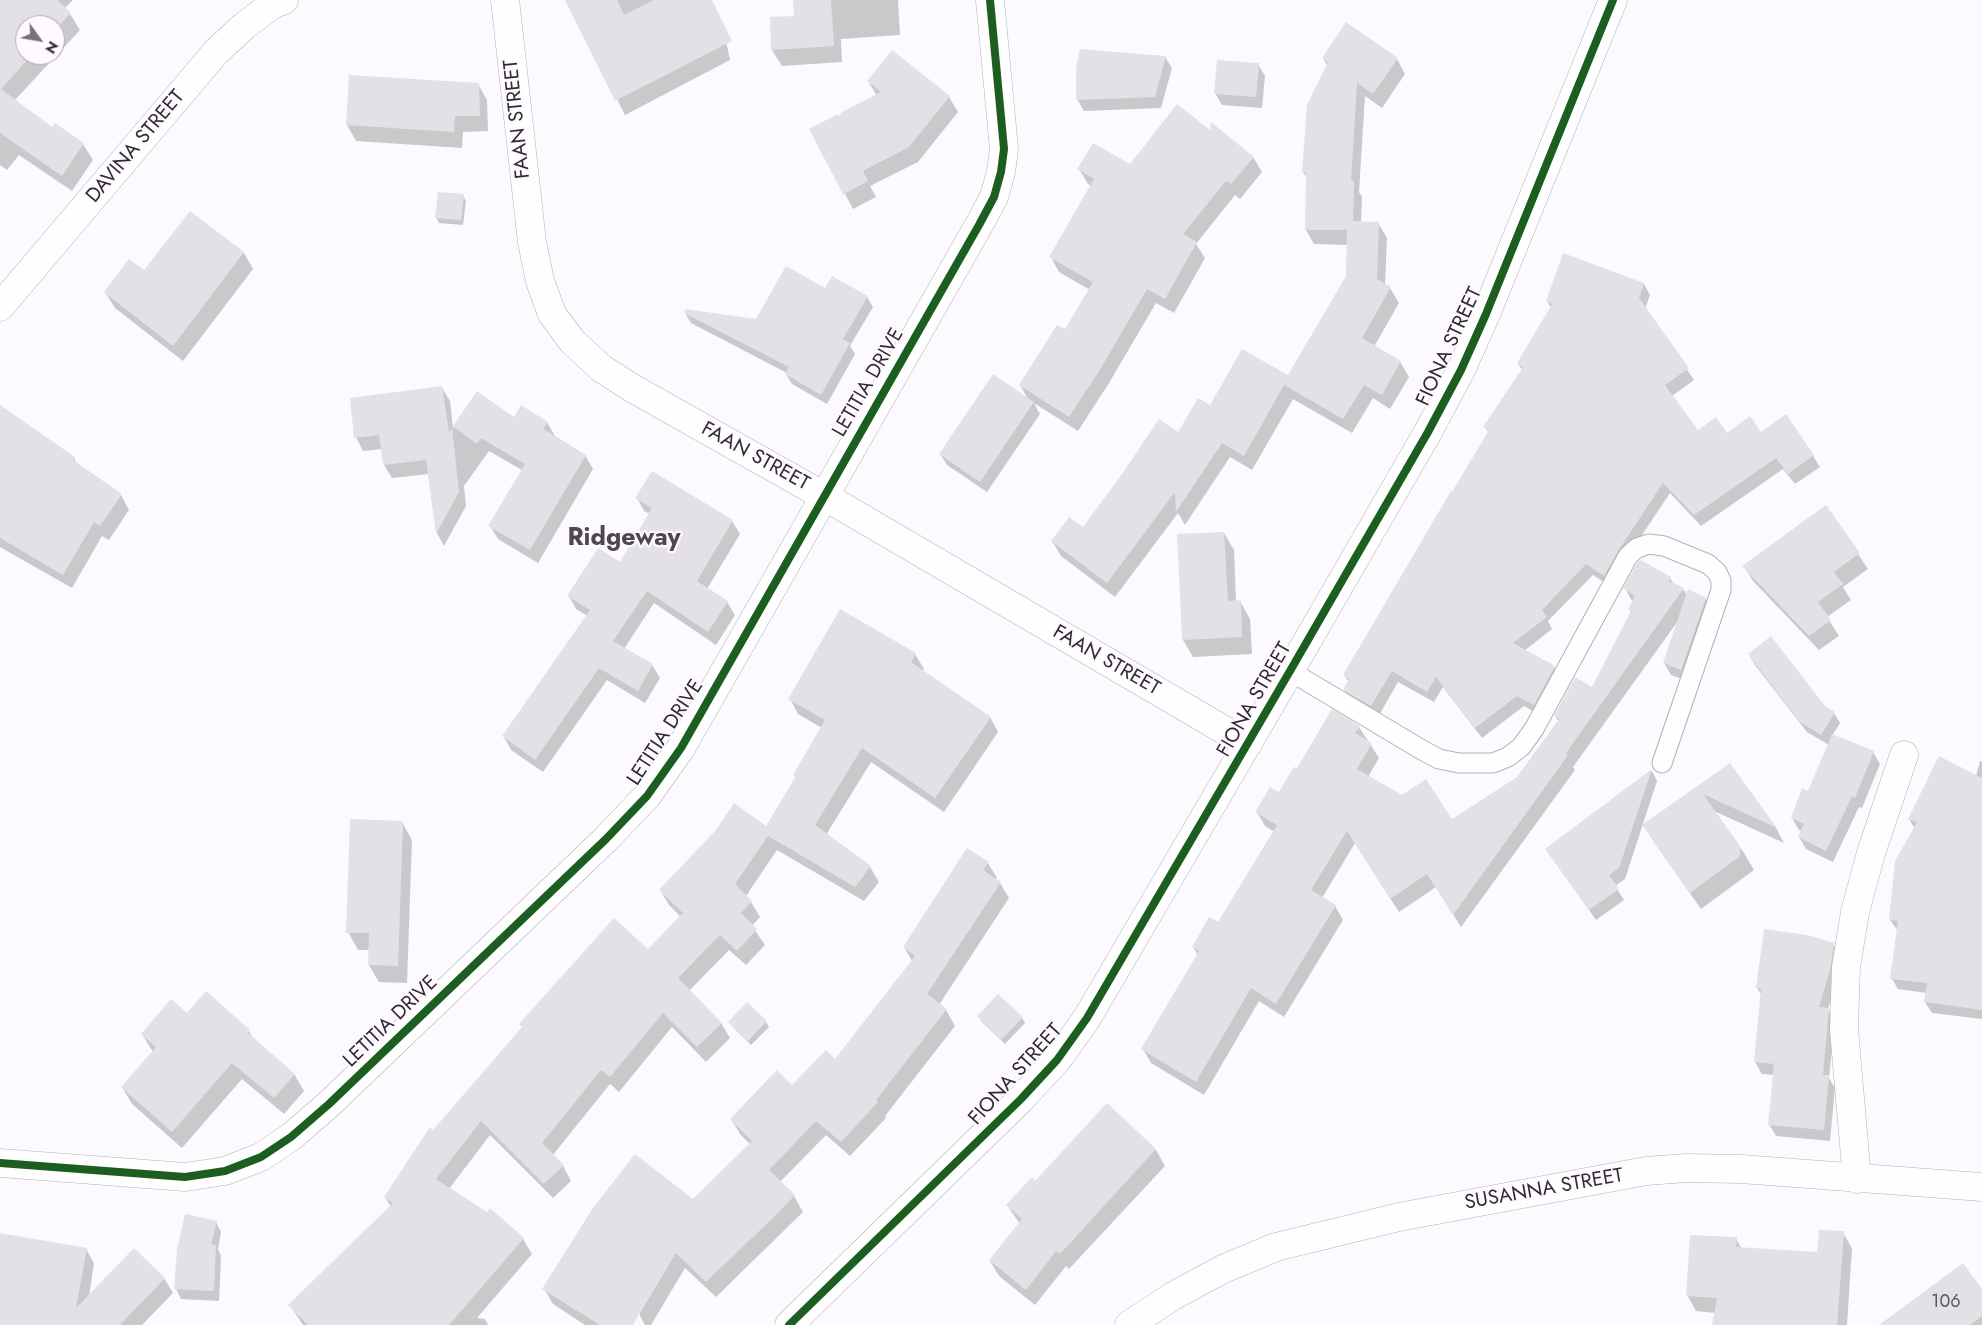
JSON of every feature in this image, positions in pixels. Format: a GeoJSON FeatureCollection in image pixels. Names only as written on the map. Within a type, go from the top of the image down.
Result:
{"type":"FeatureCollection","features":[{"type":"Feature","properties":{"kind":"street","name":"DAVINA STREET"},"geometry":{"type":"LineString","coordinates":[[0,307],[216,52],[244,26],[272,5],[284,0]]}},
{"type":"Feature","properties":{"kind":"street","name":"FAAN STREET"},"geometry":{"type":"LineString","coordinates":[[505,0],[532,242],[540,282],[552,314],[572,341],[601,368],[632,388],[824,496],[1248,744]]}},
{"type":"Feature","properties":{"kind":"street","name":"LETITIA DRIVE"},"geometry":{"type":"LineString","coordinates":[[0,1162],[185,1177],[225,1171],[261,1157],[291,1137],[329,1104],[599,846],[647,796],[681,748],[994,197],[1001,172],[1004,148],[990,0]]}},
{"type":"Feature","properties":{"kind":"street","name":"FIONA STREET"},"geometry":{"type":"LineString","coordinates":[[789,1325],[1021,1099],[1057,1060],[1087,1018],[1248,744],[1428,432],[1461,370],[1613,0]]}},
{"type":"Feature","properties":{"kind":"street"},"geometry":{"type":"LineString","coordinates":[[1856,1179],[1844,1029],[1846,967],[1856,912],[1871,853],[1904,755]]}},
{"type":"Feature","properties":{"kind":"street","name":"SUSANNA STREET"},"geometry":{"type":"LineString","coordinates":[[1129,1325],[1181,1292],[1223,1269],[1276,1247],[1398,1217],[1587,1181],[1686,1168],[1741,1169],[1982,1188]]}},
{"type":"Feature","properties":{"kind":"lane"},"geometry":{"type":"LineString","coordinates":[[1290,671],[1439,759],[1459,763],[1493,763],[1508,757],[1521,747],[1534,729],[1628,556],[1637,548],[1649,544],[1664,546],[1708,564],[1717,572],[1721,581],[1721,590],[1662,763]]}},
{"type":"Feature","properties":{"kind":"building"},"geometry":{"type":"Polygon","coordinates":[[[0,0],[57,0],[71,13],[65,19],[65,15],[15,15],[15,65],[23,65],[1,89],[52,127],[55,123],[84,143],[62,176],[0,133],[0,0]]]}},
{"type":"Feature","properties":{"kind":"building"},"geometry":{"type":"Polygon","coordinates":[[[565,0],[617,0],[624,15],[654,0],[712,0],[732,41],[615,101],[565,0]]]}},
{"type":"Feature","properties":{"kind":"building"},"geometry":{"type":"Polygon","coordinates":[[[793,0],[831,0],[834,46],[771,50],[770,17],[794,16],[793,0]]]}},
{"type":"Feature","properties":{"kind":"building"},"geometry":{"type":"Polygon","coordinates":[[[1346,22],[1398,58],[1373,94],[1357,83],[1351,181],[1354,181],[1353,221],[1379,222],[1377,279],[1391,287],[1362,338],[1401,361],[1382,395],[1364,385],[1343,419],[1284,385],[1244,456],[1222,443],[1176,512],[1175,492],[1107,583],[1051,541],[1069,517],[1083,527],[1159,419],[1178,432],[1198,398],[1210,405],[1242,349],[1288,375],[1346,276],[1347,230],[1305,230],[1306,173],[1302,172],[1307,105],[1328,62],[1322,58],[1346,22]]]}},
{"type":"Feature","properties":{"kind":"building"},"geometry":{"type":"Polygon","coordinates":[[[1080,49],[1166,56],[1155,97],[1076,100],[1076,68],[1080,49]]]}},
{"type":"Feature","properties":{"kind":"building"},"geometry":{"type":"Polygon","coordinates":[[[892,50],[950,96],[909,147],[863,171],[868,181],[844,194],[844,196],[809,129],[838,114],[839,116],[842,112],[881,92],[867,81],[892,50]]]}},
{"type":"Feature","properties":{"kind":"building"},"geometry":{"type":"Polygon","coordinates":[[[1217,60],[1259,63],[1256,97],[1214,94],[1217,60]]]}},
{"type":"Feature","properties":{"kind":"building"},"geometry":{"type":"Polygon","coordinates":[[[349,75],[479,83],[480,116],[455,116],[454,132],[346,125],[349,75]]]}},
{"type":"Feature","properties":{"kind":"building"},"geometry":{"type":"Polygon","coordinates":[[[1177,104],[1210,130],[1211,122],[1254,157],[1231,184],[1226,181],[1183,234],[1197,242],[1165,299],[1147,289],[1101,368],[1069,417],[1019,385],[1057,325],[1065,329],[1093,282],[1049,257],[1094,179],[1077,169],[1093,143],[1130,164],[1177,104]]]}},
{"type":"Feature","properties":{"kind":"building"},"geometry":{"type":"Polygon","coordinates":[[[438,192],[464,194],[461,220],[435,218],[438,192]]]}},
{"type":"Feature","properties":{"kind":"building"},"geometry":{"type":"Polygon","coordinates":[[[190,211],[244,252],[173,346],[104,292],[129,259],[144,270],[190,211]]]}},
{"type":"Feature","properties":{"kind":"building"},"geometry":{"type":"Polygon","coordinates":[[[1563,253],[1644,283],[1639,298],[1689,368],[1665,385],[1698,430],[1716,417],[1727,433],[1750,416],[1761,432],[1786,414],[1814,455],[1788,474],[1776,458],[1694,515],[1663,483],[1618,551],[1604,576],[1586,564],[1542,610],[1547,617],[1513,643],[1555,666],[1534,705],[1517,696],[1475,728],[1436,677],[1427,692],[1392,671],[1371,706],[1343,690],[1349,679],[1343,675],[1489,430],[1483,427],[1523,367],[1517,363],[1552,304],[1546,301],[1563,253]]]}},
{"type":"Feature","properties":{"kind":"building"},"geometry":{"type":"Polygon","coordinates":[[[786,266],[825,288],[832,276],[868,296],[843,339],[850,343],[821,395],[785,374],[789,367],[684,313],[685,309],[756,319],[786,266]]]}},
{"type":"Feature","properties":{"kind":"building"},"geometry":{"type":"Polygon","coordinates":[[[993,374],[1034,402],[980,482],[939,454],[993,374]]]}},
{"type":"Feature","properties":{"kind":"building"},"geometry":{"type":"Polygon","coordinates":[[[442,386],[449,432],[452,428],[459,492],[436,534],[426,460],[383,465],[379,435],[354,438],[350,398],[442,386]]]}},
{"type":"Feature","properties":{"kind":"building"},"geometry":{"type":"Polygon","coordinates":[[[477,391],[514,417],[521,405],[548,422],[543,429],[586,455],[530,550],[488,526],[525,464],[481,438],[477,444],[453,426],[477,391]]]}},
{"type":"Feature","properties":{"kind":"building"},"geometry":{"type":"Polygon","coordinates":[[[0,405],[75,457],[73,460],[122,494],[100,526],[94,522],[63,575],[0,538],[0,405]]]}},
{"type":"Feature","properties":{"kind":"building"},"geometry":{"type":"Polygon","coordinates":[[[652,471],[733,520],[697,581],[728,601],[708,632],[647,591],[613,641],[653,664],[638,691],[599,668],[535,760],[502,736],[590,610],[567,596],[598,548],[620,562],[652,508],[635,498],[652,471]]]}},
{"type":"Feature","properties":{"kind":"building"},"geometry":{"type":"Polygon","coordinates":[[[1826,505],[1860,553],[1834,572],[1843,584],[1818,602],[1831,620],[1809,636],[1742,566],[1826,505]]]}},
{"type":"Feature","properties":{"kind":"building"},"geometry":{"type":"Polygon","coordinates":[[[1224,532],[1228,601],[1241,600],[1242,637],[1182,640],[1177,534],[1224,532]]]}},
{"type":"Feature","properties":{"kind":"building"},"geometry":{"type":"Polygon","coordinates":[[[1641,560],[1671,577],[1669,581],[1684,588],[1566,753],[1568,755],[1453,915],[1427,874],[1390,899],[1347,831],[1311,890],[1336,905],[1276,1004],[1251,988],[1196,1082],[1141,1049],[1199,951],[1192,947],[1209,917],[1218,922],[1277,825],[1255,812],[1270,787],[1279,792],[1294,767],[1297,768],[1332,709],[1360,726],[1355,733],[1372,743],[1357,769],[1402,795],[1426,779],[1452,819],[1517,777],[1559,719],[1554,716],[1575,677],[1592,687],[1631,611],[1628,609],[1635,596],[1623,588],[1637,563],[1641,560]]]}},
{"type":"Feature","properties":{"kind":"building"},"geometry":{"type":"Polygon","coordinates":[[[1688,589],[1706,598],[1681,670],[1663,663],[1688,589]]]}},
{"type":"Feature","properties":{"kind":"building"},"geometry":{"type":"Polygon","coordinates":[[[840,609],[916,653],[911,662],[991,717],[935,798],[862,748],[815,825],[871,866],[855,887],[768,836],[735,884],[752,901],[741,913],[757,929],[737,951],[720,935],[678,978],[722,1023],[697,1047],[663,1013],[610,1077],[601,1070],[542,1143],[564,1165],[544,1184],[481,1121],[436,1179],[487,1212],[490,1208],[524,1238],[449,1325],[308,1325],[288,1305],[393,1203],[384,1197],[430,1127],[433,1130],[522,1027],[519,1024],[614,918],[648,949],[683,913],[659,890],[716,830],[734,803],[766,826],[796,776],[793,775],[825,720],[788,699],[840,609]]]}},
{"type":"Feature","properties":{"kind":"building"},"geometry":{"type":"Polygon","coordinates":[[[1771,636],[1825,706],[1835,712],[1821,735],[1800,722],[1748,654],[1771,636]]]}},
{"type":"Feature","properties":{"kind":"building"},"geometry":{"type":"Polygon","coordinates":[[[1832,734],[1874,751],[1855,798],[1852,796],[1826,851],[1798,837],[1804,824],[1791,818],[1802,788],[1808,791],[1832,734]]]}},
{"type":"Feature","properties":{"kind":"building"},"geometry":{"type":"Polygon","coordinates":[[[1939,756],[1982,778],[1982,1010],[1924,1002],[1927,983],[1890,979],[1898,921],[1889,920],[1895,861],[1917,822],[1908,819],[1939,756]]]}},
{"type":"Feature","properties":{"kind":"building"},"geometry":{"type":"Polygon","coordinates":[[[1730,763],[1777,828],[1703,794],[1740,846],[1740,856],[1690,893],[1642,825],[1730,763]]]}},
{"type":"Feature","properties":{"kind":"building"},"geometry":{"type":"Polygon","coordinates":[[[1652,769],[1619,868],[1609,875],[1619,889],[1589,910],[1545,849],[1652,769]]]}},
{"type":"Feature","properties":{"kind":"building"},"geometry":{"type":"Polygon","coordinates":[[[350,819],[403,821],[398,966],[368,965],[369,933],[346,933],[350,819]]]}},
{"type":"Feature","properties":{"kind":"building"},"geometry":{"type":"Polygon","coordinates":[[[967,848],[989,862],[983,870],[1001,882],[927,994],[947,1009],[876,1100],[878,1102],[841,1142],[816,1121],[769,1170],[795,1195],[777,1214],[706,1282],[676,1253],[633,1325],[600,1325],[542,1289],[593,1208],[635,1154],[693,1199],[752,1141],[730,1119],[777,1070],[792,1085],[826,1050],[835,1059],[915,956],[903,947],[967,848]]]}},
{"type":"Feature","properties":{"kind":"building"},"geometry":{"type":"Polygon","coordinates":[[[1764,929],[1807,935],[1834,943],[1830,970],[1819,1007],[1829,1008],[1823,1075],[1829,1075],[1824,1130],[1768,1125],[1774,1064],[1754,1062],[1761,989],[1756,988],[1764,929]]]}},
{"type":"Feature","properties":{"kind":"building"},"geometry":{"type":"Polygon","coordinates":[[[206,991],[250,1030],[248,1033],[295,1074],[274,1098],[232,1063],[172,1132],[121,1087],[156,1047],[141,1034],[171,999],[187,1013],[206,991]]]}},
{"type":"Feature","properties":{"kind":"building"},"geometry":{"type":"Polygon","coordinates":[[[998,994],[1023,1017],[1001,1040],[977,1016],[998,994]]]}},
{"type":"Feature","properties":{"kind":"building"},"geometry":{"type":"Polygon","coordinates":[[[747,1002],[767,1021],[748,1041],[728,1022],[747,1002]]]}},
{"type":"Feature","properties":{"kind":"building"},"geometry":{"type":"Polygon","coordinates":[[[1107,1103],[1156,1149],[1060,1254],[1056,1251],[1026,1290],[989,1260],[1022,1219],[1006,1205],[1032,1177],[1035,1181],[1107,1103]]]}},
{"type":"Feature","properties":{"kind":"building"},"geometry":{"type":"Polygon","coordinates":[[[185,1214],[217,1221],[211,1244],[216,1245],[214,1291],[174,1289],[177,1250],[185,1214]]]}},
{"type":"Feature","properties":{"kind":"building"},"geometry":{"type":"Polygon","coordinates":[[[1819,1230],[1844,1231],[1837,1325],[1712,1325],[1717,1298],[1686,1296],[1690,1235],[1737,1237],[1736,1247],[1817,1252],[1819,1230]]]}},
{"type":"Feature","properties":{"kind":"building"},"geometry":{"type":"Polygon","coordinates":[[[0,1233],[87,1248],[76,1308],[134,1248],[165,1278],[120,1325],[0,1325],[0,1233]]]}},
{"type":"Feature","properties":{"kind":"building"},"geometry":{"type":"Polygon","coordinates":[[[1963,1263],[1982,1289],[1982,1316],[1970,1325],[1879,1325],[1963,1263]]]}},
{"type":"Feature","properties":{"kind":"cycle path"},"geometry":{"type":"LineString","coordinates":[[0,1163],[185,1177],[225,1171],[261,1157],[291,1137],[329,1104],[606,839],[647,796],[681,748],[994,197],[1001,172],[1004,149],[990,0]]}},
{"type":"Feature","properties":{"kind":"cycle path"},"geometry":{"type":"LineString","coordinates":[[789,1325],[1021,1099],[1057,1060],[1087,1018],[1428,432],[1461,370],[1486,314],[1613,0]]}},
{"type":"Feature","properties":{"kind":"district","name":"Ridgeway"},"geometry":{"type":"Point","coordinates":[624,539]}}]}
